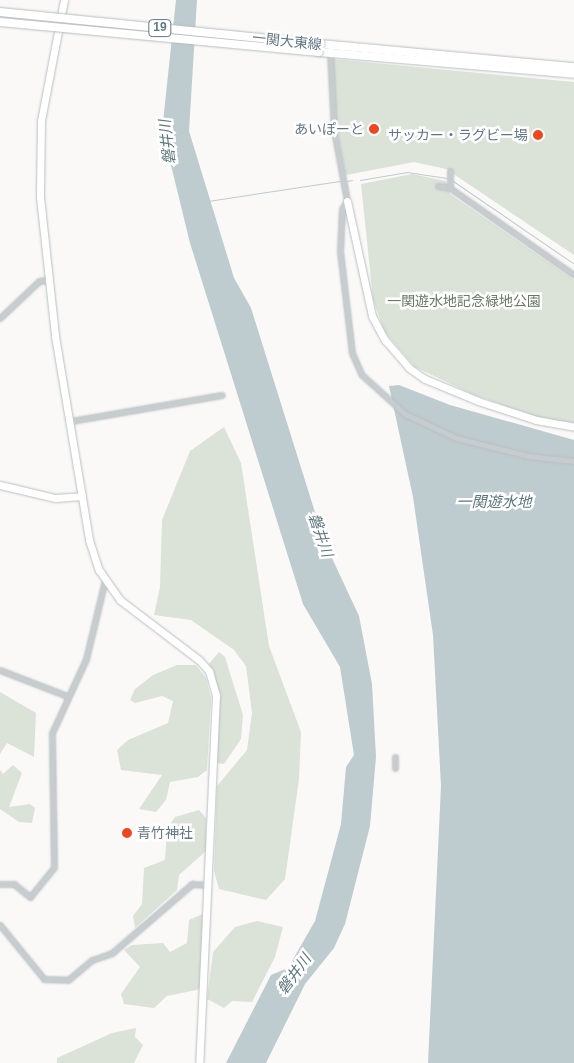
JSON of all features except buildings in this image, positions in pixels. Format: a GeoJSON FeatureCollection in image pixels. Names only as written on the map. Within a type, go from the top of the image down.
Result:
{"type":"FeatureCollection","features":[{"type":"Feature","properties":{"kind":"main road","name":"一関大東線"},"geometry":{"type":"LineString","coordinates":[[0,12],[320,48],[330,52],[574,74]]}},
{"type":"Feature","properties":{"kind":"main road","name":"一関大東線"},"geometry":{"type":"LineString","coordinates":[[0,22],[574,67]]}},
{"type":"Feature","properties":{"kind":"street"},"geometry":{"type":"LineString","coordinates":[[64,0],[39,142],[48,280],[82,496],[94,558],[105,580],[141,618],[199,660],[213,682],[208,885],[200,1063]]}},
{"type":"Feature","properties":{"kind":"street"},"geometry":{"type":"LineString","coordinates":[[330,52],[334,130],[347,201],[372,316],[385,340],[409,368],[425,379],[478,401],[536,420],[574,427]]}},
{"type":"Feature","properties":{"kind":"street"},"geometry":{"type":"LineString","coordinates":[[450,171],[450,188]]}},
{"type":"Feature","properties":{"kind":"street"},"geometry":{"type":"LineString","coordinates":[[438,186],[450,188],[574,275]]}},
{"type":"Feature","properties":{"kind":"street"},"geometry":{"type":"LineString","coordinates":[[347,201],[342,209],[340,250],[352,353],[362,375],[405,414],[456,438],[528,456],[574,461]]}},
{"type":"Feature","properties":{"kind":"street"},"geometry":{"type":"LineString","coordinates":[[0,318],[39,281],[48,280]]}},
{"type":"Feature","properties":{"kind":"street"},"geometry":{"type":"LineString","coordinates":[[71,421],[222,395]]}},
{"type":"Feature","properties":{"kind":"street"},"geometry":{"type":"LineString","coordinates":[[0,485],[55,498],[82,496]]}},
{"type":"Feature","properties":{"kind":"street"},"geometry":{"type":"LineString","coordinates":[[0,884],[14,884],[30,898],[54,866],[49,755],[55,719],[86,659],[105,580]]}},
{"type":"Feature","properties":{"kind":"street"},"geometry":{"type":"LineString","coordinates":[[0,670],[67,696]]}},
{"type":"Feature","properties":{"kind":"street"},"geometry":{"type":"LineString","coordinates":[[395,757],[395,768]]}},
{"type":"Feature","properties":{"kind":"street"},"geometry":{"type":"LineString","coordinates":[[0,925],[44,979],[68,980],[92,960],[112,953],[192,884],[208,885]]}},
{"type":"Feature","properties":{"kind":"green space"},"geometry":{"type":"Polygon","coordinates":[[[333,59],[574,82],[574,255],[446,169],[414,162],[346,175],[336,119],[333,59]]]}},
{"type":"Feature","properties":{"kind":"green space","name":"一関遊水地記念緑地公園"},"geometry":{"type":"Polygon","coordinates":[[[412,174],[446,181],[450,194],[574,280],[574,423],[537,417],[472,394],[415,367],[384,331],[373,299],[361,184],[412,174]]]}},
{"type":"Feature","properties":{"kind":"green space"},"geometry":{"type":"Polygon","coordinates":[[[224,427],[241,463],[269,646],[301,732],[299,779],[285,879],[266,900],[219,889],[214,871],[217,786],[247,750],[252,713],[246,666],[234,650],[191,620],[154,615],[160,587],[162,520],[190,451],[224,427]]]}},
{"type":"Feature","properties":{"kind":"green space"},"geometry":{"type":"Polygon","coordinates":[[[219,652],[225,657],[243,715],[241,739],[224,764],[214,763],[220,693],[209,664],[219,652]]]}},
{"type":"Feature","properties":{"kind":"green space"},"geometry":{"type":"Polygon","coordinates":[[[177,665],[196,665],[206,678],[211,698],[207,770],[198,777],[170,782],[166,800],[156,812],[139,809],[162,775],[121,770],[117,750],[128,740],[168,723],[173,701],[162,696],[135,703],[130,700],[135,689],[153,675],[177,665]]]}},
{"type":"Feature","properties":{"kind":"green space"},"geometry":{"type":"Polygon","coordinates":[[[0,692],[36,713],[34,757],[7,743],[0,754],[0,692]]]}},
{"type":"Feature","properties":{"kind":"green space"},"geometry":{"type":"Polygon","coordinates":[[[13,765],[22,773],[9,807],[30,804],[35,808],[32,823],[19,822],[0,809],[0,770],[3,774],[13,765]]]}},
{"type":"Feature","properties":{"kind":"green space"},"geometry":{"type":"Polygon","coordinates":[[[199,810],[206,818],[206,851],[179,875],[177,890],[135,928],[133,916],[142,904],[144,868],[165,860],[167,829],[175,817],[199,810]]]}},
{"type":"Feature","properties":{"kind":"green space"},"geometry":{"type":"Polygon","coordinates":[[[205,913],[201,989],[167,996],[154,1008],[124,1004],[121,994],[140,967],[124,950],[132,945],[163,943],[170,952],[187,943],[189,920],[205,913]]]}},
{"type":"Feature","properties":{"kind":"green space"},"geometry":{"type":"Polygon","coordinates":[[[257,921],[283,927],[275,957],[252,1002],[232,1001],[224,1008],[207,999],[213,952],[235,927],[257,921]]]}},
{"type":"Feature","properties":{"kind":"green space"},"geometry":{"type":"Polygon","coordinates":[[[136,1028],[135,1037],[143,1045],[134,1063],[57,1063],[57,1058],[112,1033],[136,1028]]]}},
{"type":"Feature","properties":{"kind":"water","name":"磐井川"},"geometry":{"type":"Polygon","coordinates":[[[176,0],[197,0],[189,131],[234,278],[251,308],[324,541],[359,616],[372,684],[376,757],[370,826],[345,924],[334,948],[305,984],[266,1063],[226,1063],[271,975],[288,968],[315,921],[341,824],[346,767],[354,755],[340,667],[303,604],[190,243],[169,157],[163,122],[176,0]]]}},
{"type":"Feature","properties":{"kind":"water","name":"一関遊水地"},"geometry":{"type":"Polygon","coordinates":[[[399,385],[450,405],[574,440],[574,1063],[428,1063],[441,786],[433,635],[413,497],[389,386],[399,385]]]}},
{"type":"Feature","properties":{"kind":"waterway"},"geometry":{"type":"LineString","coordinates":[[360,180],[407,172],[447,178]]}},
{"type":"Feature","properties":{"kind":"waterway"},"geometry":{"type":"LineString","coordinates":[[347,181],[352,180]]}},
{"type":"Feature","properties":{"kind":"waterway"},"geometry":{"type":"LineString","coordinates":[[208,201],[339,181]]}},
{"type":"Feature","properties":{"kind":"waterway"},"geometry":{"type":"LineString","coordinates":[[453,181],[574,264]]}},
{"type":"Feature","properties":{"kind":"place","name":"あいぽーと"},"geometry":{"type":"Point","coordinates":[374,129]}},
{"type":"Feature","properties":{"kind":"place","name":"サッカー・ラグビー場"},"geometry":{"type":"Point","coordinates":[538,135]}},
{"type":"Feature","properties":{"kind":"place","name":"青竹神社"},"geometry":{"type":"Point","coordinates":[127,833]}}]}
